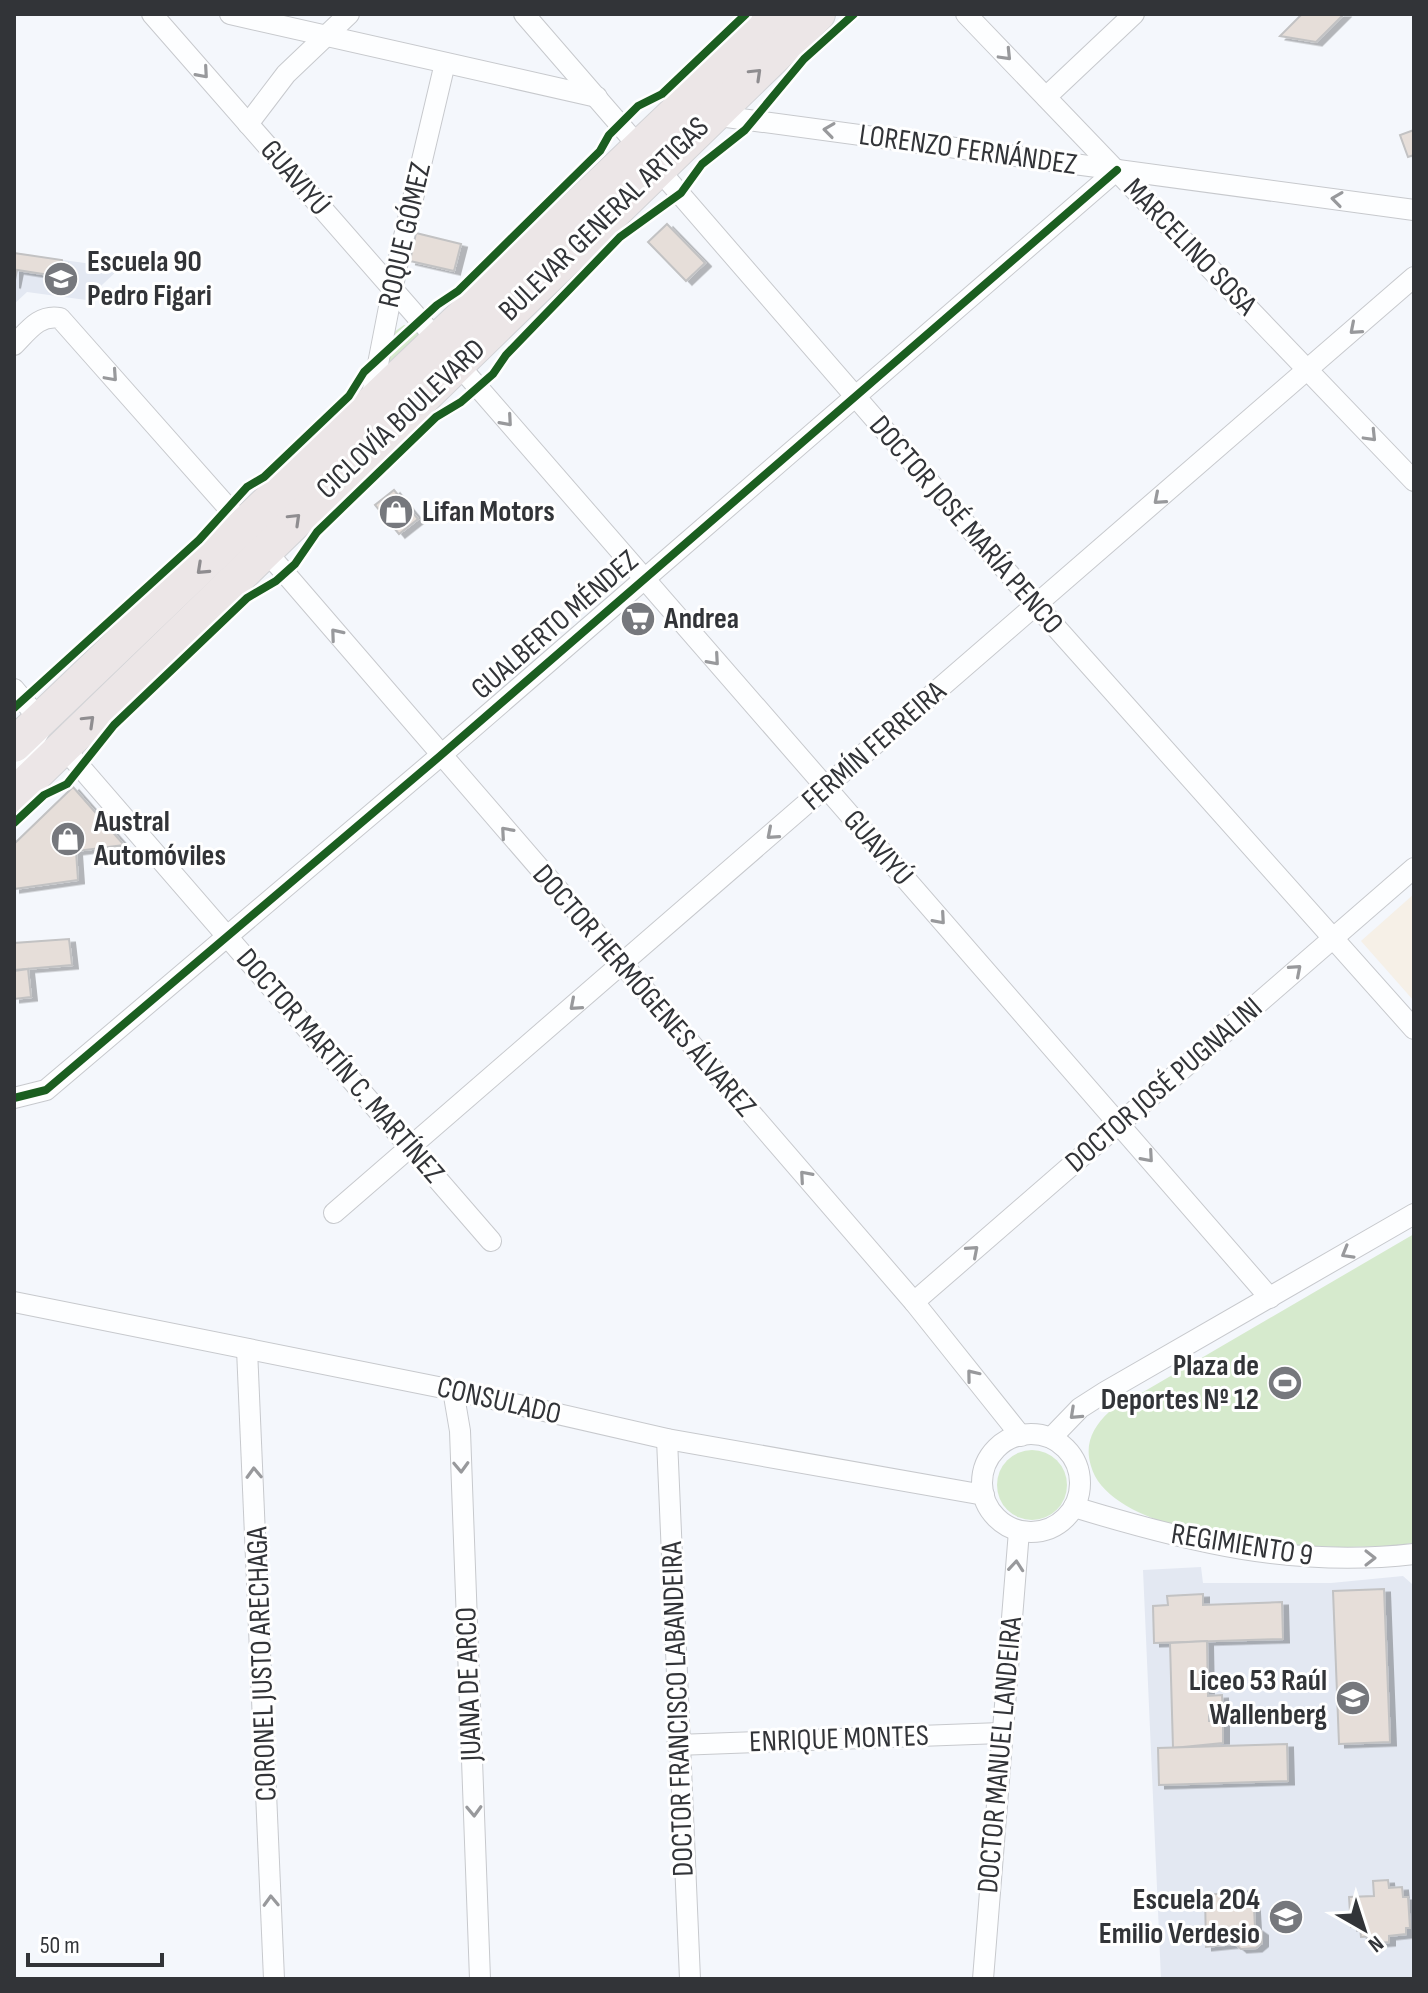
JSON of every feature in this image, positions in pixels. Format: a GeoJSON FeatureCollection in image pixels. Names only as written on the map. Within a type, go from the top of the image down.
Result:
{"type":"FeatureCollection","features":[{"type":"Feature","properties":{"kind":"main road","name":"BULEVAR GENERAL ARTIGAS"},"geometry":{"type":"LineString","coordinates":[[14,745],[255,539],[650,156],[779,14]]}},
{"type":"Feature","properties":{"kind":"main road","name":"BULEVAR GENERAL ARTIGAS"},"geometry":{"type":"LineString","coordinates":[[650,156],[712,115],[818,14]]}},
{"type":"Feature","properties":{"kind":"main road","name":"BULEVAR GENERAL ARTIGAS"},"geometry":{"type":"LineString","coordinates":[[14,795],[63,747],[255,539],[370,408],[447,352]]}},
{"type":"Feature","properties":{"kind":"main road","name":"BULEVAR GENERAL ARTIGAS"},"geometry":{"type":"LineString","coordinates":[[14,766],[40,720]]}},
{"type":"Feature","properties":{"kind":"street","name":"GUAVIYÚ"},"geometry":{"type":"LineString","coordinates":[[152,14],[1270,1298]]}},
{"type":"Feature","properties":{"kind":"street"},"geometry":{"type":"LineString","coordinates":[[230,14],[597,97]]}},
{"type":"Feature","properties":{"kind":"street"},"geometry":{"type":"LineString","coordinates":[[248,124],[286,74],[349,14]]}},
{"type":"Feature","properties":{"kind":"street","name":"DOCTOR JOSÉ MARÍA PENCO"},"geometry":{"type":"LineString","coordinates":[[524,14],[1036,605],[1414,1029]]}},
{"type":"Feature","properties":{"kind":"street","name":"MARCELINO SOSA"},"geometry":{"type":"LineString","coordinates":[[966,14],[1414,481]]}},
{"type":"Feature","properties":{"kind":"street"},"geometry":{"type":"LineString","coordinates":[[1046,97],[1134,14]]}},
{"type":"Feature","properties":{"kind":"street","name":"ROQUE GÓMEZ"},"geometry":{"type":"LineString","coordinates":[[370,408],[392,289],[445,63]]}},
{"type":"Feature","properties":{"kind":"street","name":"LORENZO FERNÁNDEZ"},"geometry":{"type":"LineString","coordinates":[[712,115],[1414,210]]}},
{"type":"Feature","properties":{"kind":"street","name":"GUALBERTO MÉNDEZ"},"geometry":{"type":"LineString","coordinates":[[14,1098],[46,1090],[230,937],[1117,170]]}},
{"type":"Feature","properties":{"kind":"street","name":"FERMÍN FERREIRA"},"geometry":{"type":"LineString","coordinates":[[334,1213],[1414,277]]}},
{"type":"Feature","properties":{"kind":"street","name":"DOCTOR HERMÓGENES ÁLVAREZ"},"geometry":{"type":"LineString","coordinates":[[14,345],[38,321],[49,316],[60,318],[255,539],[914,1302],[1021,1436]]}},
{"type":"Feature","properties":{"kind":"street"},"geometry":{"type":"LineString","coordinates":[[14,689],[40,720]]}},
{"type":"Feature","properties":{"kind":"street","name":"DOCTOR MARTÍN C. MARTÍNEZ"},"geometry":{"type":"LineString","coordinates":[[63,747],[491,1241]]}},
{"type":"Feature","properties":{"kind":"street","name":"DOCTOR JOSÉ PUGNALINI"},"geometry":{"type":"LineString","coordinates":[[914,1302],[1414,868]]}},
{"type":"Feature","properties":{"kind":"street"},"geometry":{"type":"LineString","coordinates":[[1051,1438],[1080,1408],[1414,1214]]}},
{"type":"Feature","properties":{"kind":"street","name":"CONSULADO"},"geometry":{"type":"LineString","coordinates":[[14,1302],[453,1390],[667,1439],[984,1495]]}},
{"type":"Feature","properties":{"kind":"street","name":"CORONEL JUSTO ARECHAGA"},"geometry":{"type":"LineString","coordinates":[[247,1349],[274,1979]]}},
{"type":"Feature","properties":{"kind":"street","name":"JUANA DE ARCO"},"geometry":{"type":"LineString","coordinates":[[453,1390],[460,1431],[480,1979]]}},
{"type":"Feature","properties":{"kind":"street"},"geometry":{"type":"LineString","coordinates":[[1021,1436],[1051,1438],[1076,1462],[1080,1485],[1074,1507],[1057,1525],[1046,1530],[1019,1531],[994,1514],[984,1495],[987,1462],[1001,1445],[1021,1436]]}},
{"type":"Feature","properties":{"kind":"street","name":"DOCTOR FRANCISCO LABANDEIRA"},"geometry":{"type":"LineString","coordinates":[[667,1439],[677,1745],[690,1979]]}},
{"type":"Feature","properties":{"kind":"street","name":"REGIMIENTO 9"},"geometry":{"type":"LineString","coordinates":[[1074,1507],[1203,1544],[1249,1552],[1331,1558],[1414,1554]]}},
{"type":"Feature","properties":{"kind":"street","name":"DOCTOR MANUEL LANDEIRA"},"geometry":{"type":"LineString","coordinates":[[983,1979],[1019,1531]]}},
{"type":"Feature","properties":{"kind":"street","name":"ENRIQUE MONTES"},"geometry":{"type":"LineString","coordinates":[[677,1745],[1001,1733]]}},
{"type":"Feature","properties":{"kind":"shaded area","name":"Escuela 90 Pedro Figari"},"geometry":{"type":"Polygon","coordinates":[[[14,253],[120,268],[86,300],[27,292],[14,304],[14,253]]]}},
{"type":"Feature","properties":{"kind":"shaded area"},"geometry":{"type":"Polygon","coordinates":[[[1414,894],[1414,1001],[1361,941],[1414,894]]]}},
{"type":"Feature","properties":{"kind":"shaded area"},"geometry":{"type":"Polygon","coordinates":[[[1201,1567],[1203,1583],[1331,1583],[1403,1576],[1412,1584],[1414,1979],[1161,1979],[1143,1570],[1201,1567]]]}},
{"type":"Feature","properties":{"kind":"green space"},"geometry":{"type":"Polygon","coordinates":[[[404,325],[414,326],[421,335],[386,370],[394,332],[404,325]]]}},
{"type":"Feature","properties":{"kind":"green space","name":"Plaza de Deportes Nº 12"},"geometry":{"type":"Polygon","coordinates":[[[1414,1234],[1414,1543],[1338,1547],[1235,1539],[1185,1528],[1141,1513],[1108,1493],[1091,1466],[1089,1443],[1094,1430],[1109,1412],[1414,1234]]]}},
{"type":"Feature","properties":{"kind":"green space"},"geometry":{"type":"Polygon","coordinates":[[[1039,1450],[1061,1465],[1067,1485],[1065,1499],[1057,1510],[1046,1518],[1025,1520],[1007,1510],[999,1499],[997,1478],[1007,1460],[1018,1452],[1039,1450]]]}},
{"type":"Feature","properties":{"kind":"building"},"geometry":{"type":"Polygon","coordinates":[[[1302,14],[1344,14],[1316,42],[1280,36],[1302,14]]]}},
{"type":"Feature","properties":{"kind":"building"},"geometry":{"type":"Polygon","coordinates":[[[1414,130],[1414,155],[1408,157],[1400,135],[1414,130]]]}},
{"type":"Feature","properties":{"kind":"building"},"geometry":{"type":"Polygon","coordinates":[[[667,224],[705,263],[686,281],[648,242],[667,224]]]}},
{"type":"Feature","properties":{"kind":"building"},"geometry":{"type":"Polygon","coordinates":[[[416,233],[461,244],[454,271],[410,261],[416,233]]]}},
{"type":"Feature","properties":{"kind":"building"},"geometry":{"type":"Polygon","coordinates":[[[14,253],[62,260],[62,277],[17,270],[14,285],[14,253]]]}},
{"type":"Feature","properties":{"kind":"building","name":"Lifan Motors"},"geometry":{"type":"Polygon","coordinates":[[[394,490],[418,519],[399,534],[375,505],[394,490]]]}},
{"type":"Feature","properties":{"kind":"building","name":"Austral Automóviles"},"geometry":{"type":"Polygon","coordinates":[[[73,787],[124,845],[76,851],[78,880],[14,889],[14,844],[73,787]]]}},
{"type":"Feature","properties":{"kind":"building"},"geometry":{"type":"Polygon","coordinates":[[[69,939],[72,965],[14,970],[14,943],[69,939]]]}},
{"type":"Feature","properties":{"kind":"building"},"geometry":{"type":"Polygon","coordinates":[[[28,969],[31,997],[14,999],[14,971],[28,969]]]}},
{"type":"Feature","properties":{"kind":"building"},"geometry":{"type":"Polygon","coordinates":[[[1384,1589],[1390,1742],[1339,1744],[1333,1591],[1384,1589]]]}},
{"type":"Feature","properties":{"kind":"building"},"geometry":{"type":"Polygon","coordinates":[[[1203,1594],[1203,1605],[1282,1602],[1283,1639],[1154,1643],[1153,1606],[1168,1605],[1167,1596],[1203,1594]]]}},
{"type":"Feature","properties":{"kind":"building"},"geometry":{"type":"Polygon","coordinates":[[[1207,1641],[1208,1696],[1222,1695],[1223,1714],[1209,1715],[1209,1721],[1223,1721],[1223,1743],[1173,1748],[1170,1643],[1207,1641]]]}},
{"type":"Feature","properties":{"kind":"building"},"geometry":{"type":"Polygon","coordinates":[[[1287,1744],[1288,1781],[1159,1785],[1158,1748],[1287,1744]]]}},
{"type":"Feature","properties":{"kind":"building"},"geometry":{"type":"Polygon","coordinates":[[[1388,1880],[1389,1888],[1402,1887],[1403,1897],[1408,1897],[1410,1928],[1406,1928],[1406,1934],[1389,1936],[1389,1942],[1378,1943],[1378,1936],[1361,1937],[1360,1927],[1351,1927],[1349,1897],[1374,1896],[1373,1881],[1388,1880]]]}},
{"type":"Feature","properties":{"kind":"building"},"geometry":{"type":"Polygon","coordinates":[[[1253,1891],[1255,1927],[1262,1932],[1262,1943],[1256,1948],[1241,1949],[1235,1944],[1206,1947],[1205,1895],[1253,1891]]]}},
{"type":"Feature","properties":{"kind":"cycle path"},"geometry":{"type":"LineString","coordinates":[[14,708],[199,540],[247,487],[264,477],[349,396],[364,372],[437,305],[458,291],[600,151],[609,135],[638,106],[662,94],[746,14]]}},
{"type":"Feature","properties":{"kind":"cycle path","name":"CICLOVÍA BOULEVARD"},"geometry":{"type":"LineString","coordinates":[[14,823],[44,795],[67,784],[114,725],[247,598],[276,581],[295,564],[317,532],[436,417],[461,402],[493,374],[506,355],[620,237],[681,193],[702,164],[745,130],[804,59],[854,14]]}},
{"type":"Feature","properties":{"kind":"cycle path"},"geometry":{"type":"LineString","coordinates":[[14,1098],[46,1090],[440,756],[1117,170]]}},
{"type":"Feature","properties":{"kind":"place","name":"Escuela 90 Pedro Figari"},"geometry":{"type":"Point","coordinates":[61,279]}},
{"type":"Feature","properties":{"kind":"place","name":"Lifan Motors"},"geometry":{"type":"Point","coordinates":[396,512]}},
{"type":"Feature","properties":{"kind":"place","name":"Andrea"},"geometry":{"type":"Point","coordinates":[638,619]}},
{"type":"Feature","properties":{"kind":"place","name":"Austral Automóviles"},"geometry":{"type":"Point","coordinates":[68,839]}},
{"type":"Feature","properties":{"kind":"place","name":"Plaza de Deportes Nº 12"},"geometry":{"type":"Point","coordinates":[1285,1383]}},
{"type":"Feature","properties":{"kind":"place","name":"Liceo 53 Raúl Wallenberg"},"geometry":{"type":"Point","coordinates":[1353,1698]}},
{"type":"Feature","properties":{"kind":"place","name":"Escuela 204 Emilio Verdesio"},"geometry":{"type":"Point","coordinates":[1286,1917]}}]}
